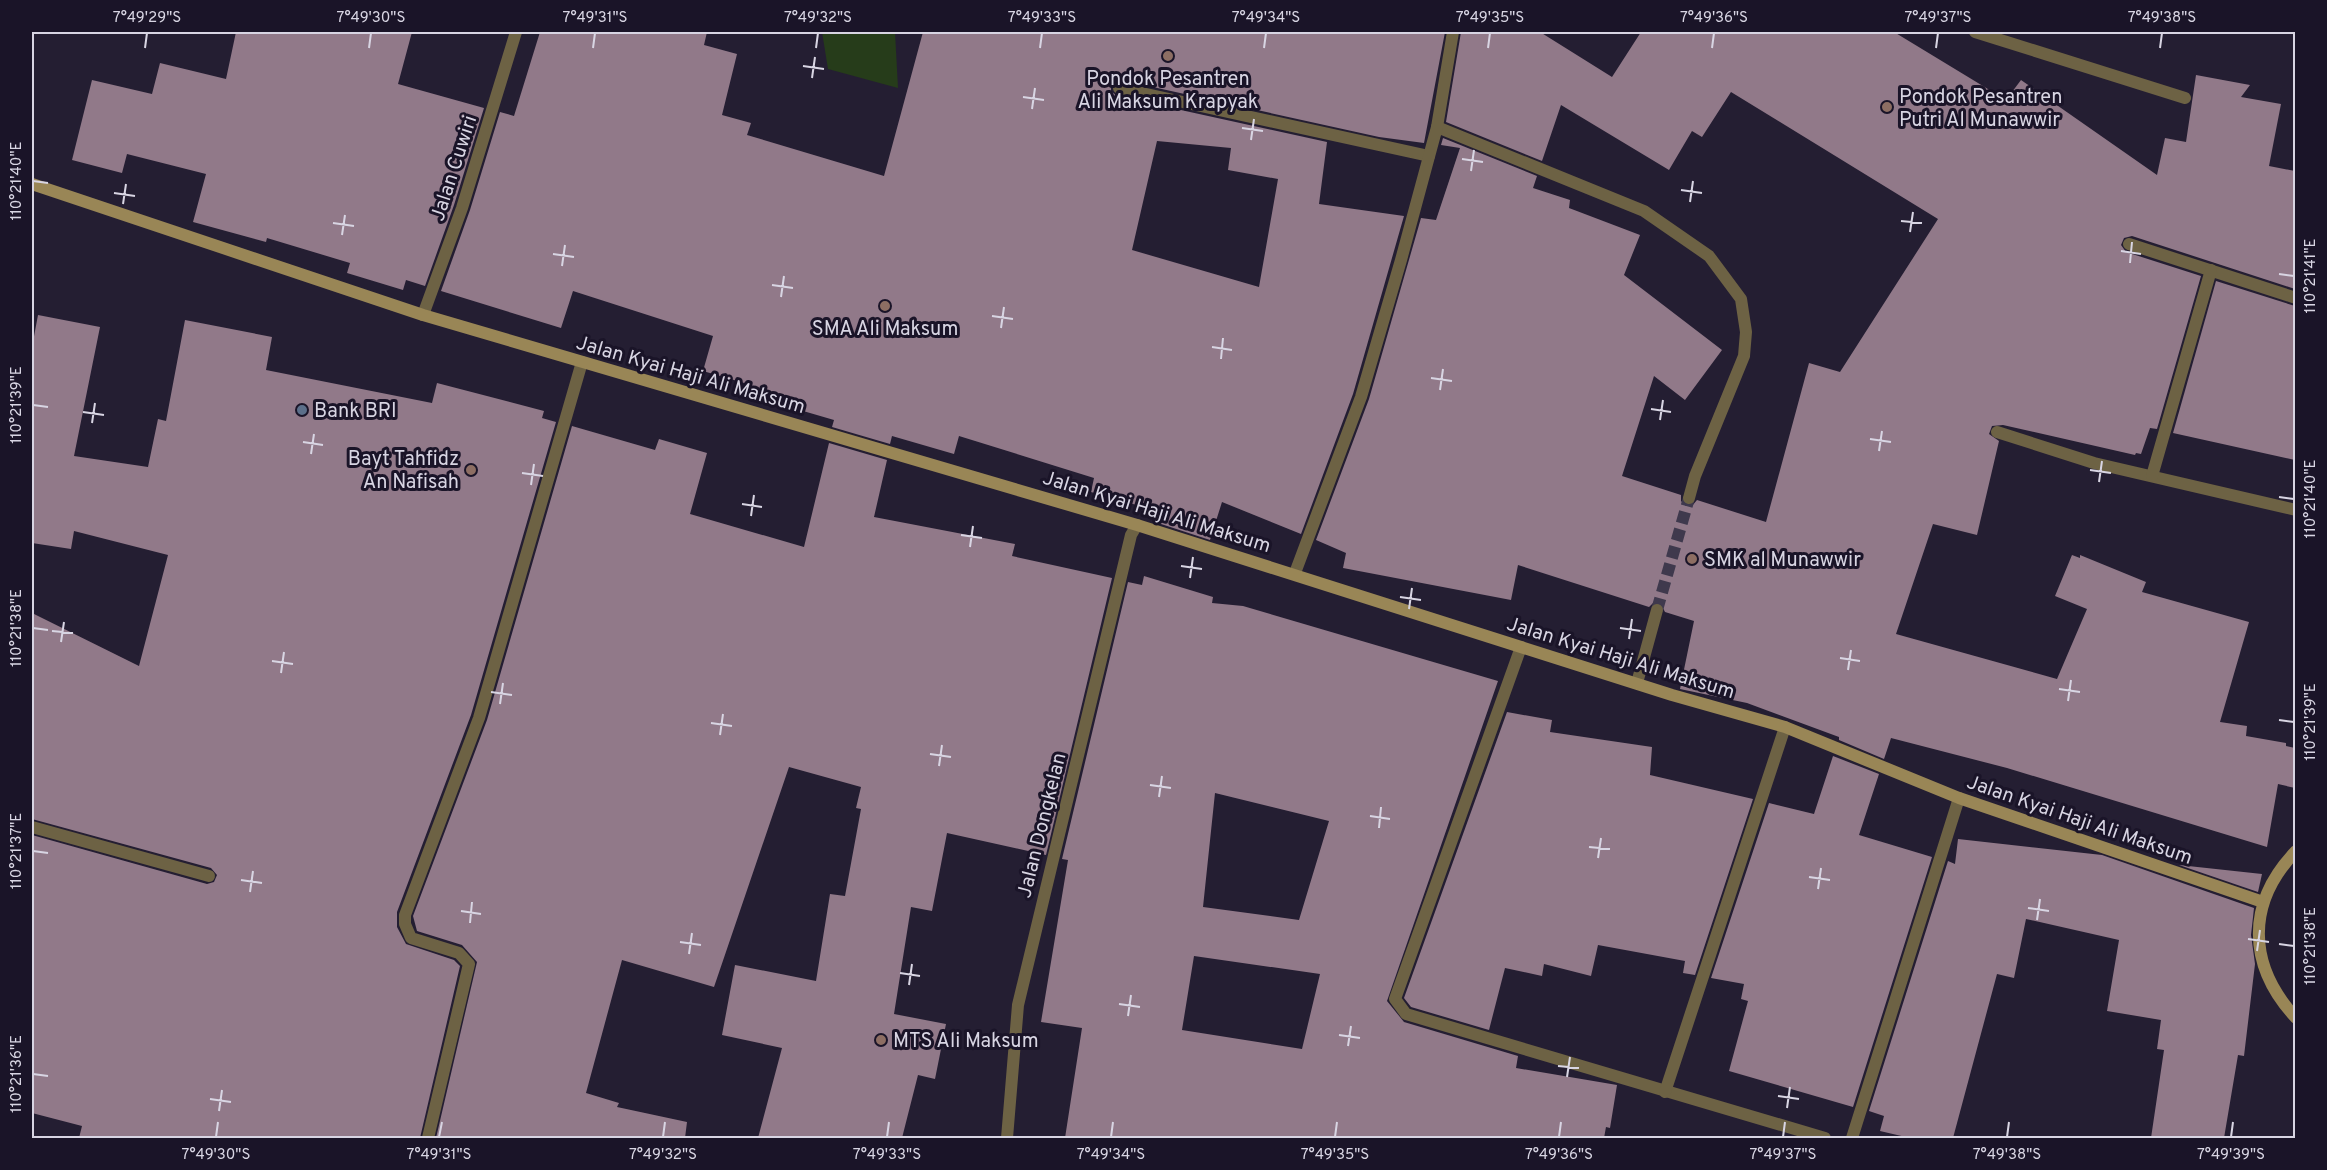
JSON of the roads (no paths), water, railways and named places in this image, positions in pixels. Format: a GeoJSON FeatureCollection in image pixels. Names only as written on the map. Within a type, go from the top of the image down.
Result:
{"type":"FeatureCollection","features":[{"type":"Feature","properties":{"kind":"street","name":"Jalan Cuwiri"},"geometry":{"type":"LineString","coordinates":[[423,315],[462,208],[516,32]]}},
{"type":"Feature","properties":{"kind":"street"},"geometry":{"type":"LineString","coordinates":[[1295,573],[1361,397],[1437,127],[1453,32]]}},
{"type":"Feature","properties":{"kind":"street"},"geometry":{"type":"LineString","coordinates":[[1975,32],[2185,98]]}},
{"type":"Feature","properties":{"kind":"street"},"geometry":{"type":"LineString","coordinates":[[1119,88],[1429,156]]}},
{"type":"Feature","properties":{"kind":"street"},"geometry":{"type":"LineString","coordinates":[[1437,127],[1644,211],[1709,256],[1741,299],[1746,332],[1744,356],[1695,476],[1689,498]]}},
{"type":"Feature","properties":{"kind":"street","name":"Jalan Kyai Haji Ali Maksum"},"geometry":{"type":"LineString","coordinates":[[32,184],[423,315],[1137,525],[1785,728],[1959,798],[2263,902]]}},
{"type":"Feature","properties":{"kind":"street"},"geometry":{"type":"LineString","coordinates":[[2129,244],[2295,297]]}},
{"type":"Feature","properties":{"kind":"street"},"geometry":{"type":"LineString","coordinates":[[2152,476],[2211,270]]}},
{"type":"Feature","properties":{"kind":"street"},"geometry":{"type":"LineString","coordinates":[[428,1138],[469,964],[459,953],[411,938],[405,924],[405,915],[479,718],[582,362]]}},
{"type":"Feature","properties":{"kind":"street"},"geometry":{"type":"LineString","coordinates":[[1997,432],[2094,463],[2295,510]]}},
{"type":"Feature","properties":{"kind":"street","name":"Jalan Dongkelan"},"geometry":{"type":"LineString","coordinates":[[1007,1138],[1018,1005],[1131,535],[1137,525]]}},
{"type":"Feature","properties":{"kind":"street"},"geometry":{"type":"LineString","coordinates":[[1638,683],[1658,610]]}},
{"type":"Feature","properties":{"kind":"street"},"geometry":{"type":"LineString","coordinates":[[1521,647],[1395,999],[1406,1014],[1825,1138]]}},
{"type":"Feature","properties":{"kind":"street"},"geometry":{"type":"LineString","coordinates":[[1665,1092],[1785,728]]}},
{"type":"Feature","properties":{"kind":"street"},"geometry":{"type":"LineString","coordinates":[[1852,1138],[1959,798]]}},
{"type":"Feature","properties":{"kind":"street"},"geometry":{"type":"LineString","coordinates":[[32,827],[209,876]]}},
{"type":"Feature","properties":{"kind":"street"},"geometry":{"type":"LineString","coordinates":[[2295,851],[2270,882],[2258,928],[2259,955],[2267,980],[2281,1002],[2295,1017]]}},
{"type":"Feature","properties":{"kind":"tunnel"},"geometry":{"type":"LineString","coordinates":[[1657,610],[1689,498]]}},
{"type":"Feature","properties":{"kind":"place","name":"Pondok Pesantren Ali Maksum Krapyak"},"geometry":{"type":"Point","coordinates":[1168,56]}},
{"type":"Feature","properties":{"kind":"place","name":"Pondok Pesantren Putri Al Munawwir"},"geometry":{"type":"Point","coordinates":[1887,107]}},
{"type":"Feature","properties":{"kind":"place","name":"SMA Ali Maksum"},"geometry":{"type":"Point","coordinates":[885,306]}},
{"type":"Feature","properties":{"kind":"place","name":"Bank BRI"},"geometry":{"type":"Point","coordinates":[302,410]}},
{"type":"Feature","properties":{"kind":"place","name":"Bayt Tahfidz An Nafisah"},"geometry":{"type":"Point","coordinates":[471,470]}},
{"type":"Feature","properties":{"kind":"place","name":"SMK al Munawwir"},"geometry":{"type":"Point","coordinates":[1692,559]}},
{"type":"Feature","properties":{"kind":"place","name":"MTS Ali Maksum"},"geometry":{"type":"Point","coordinates":[881,1040]}}]}
